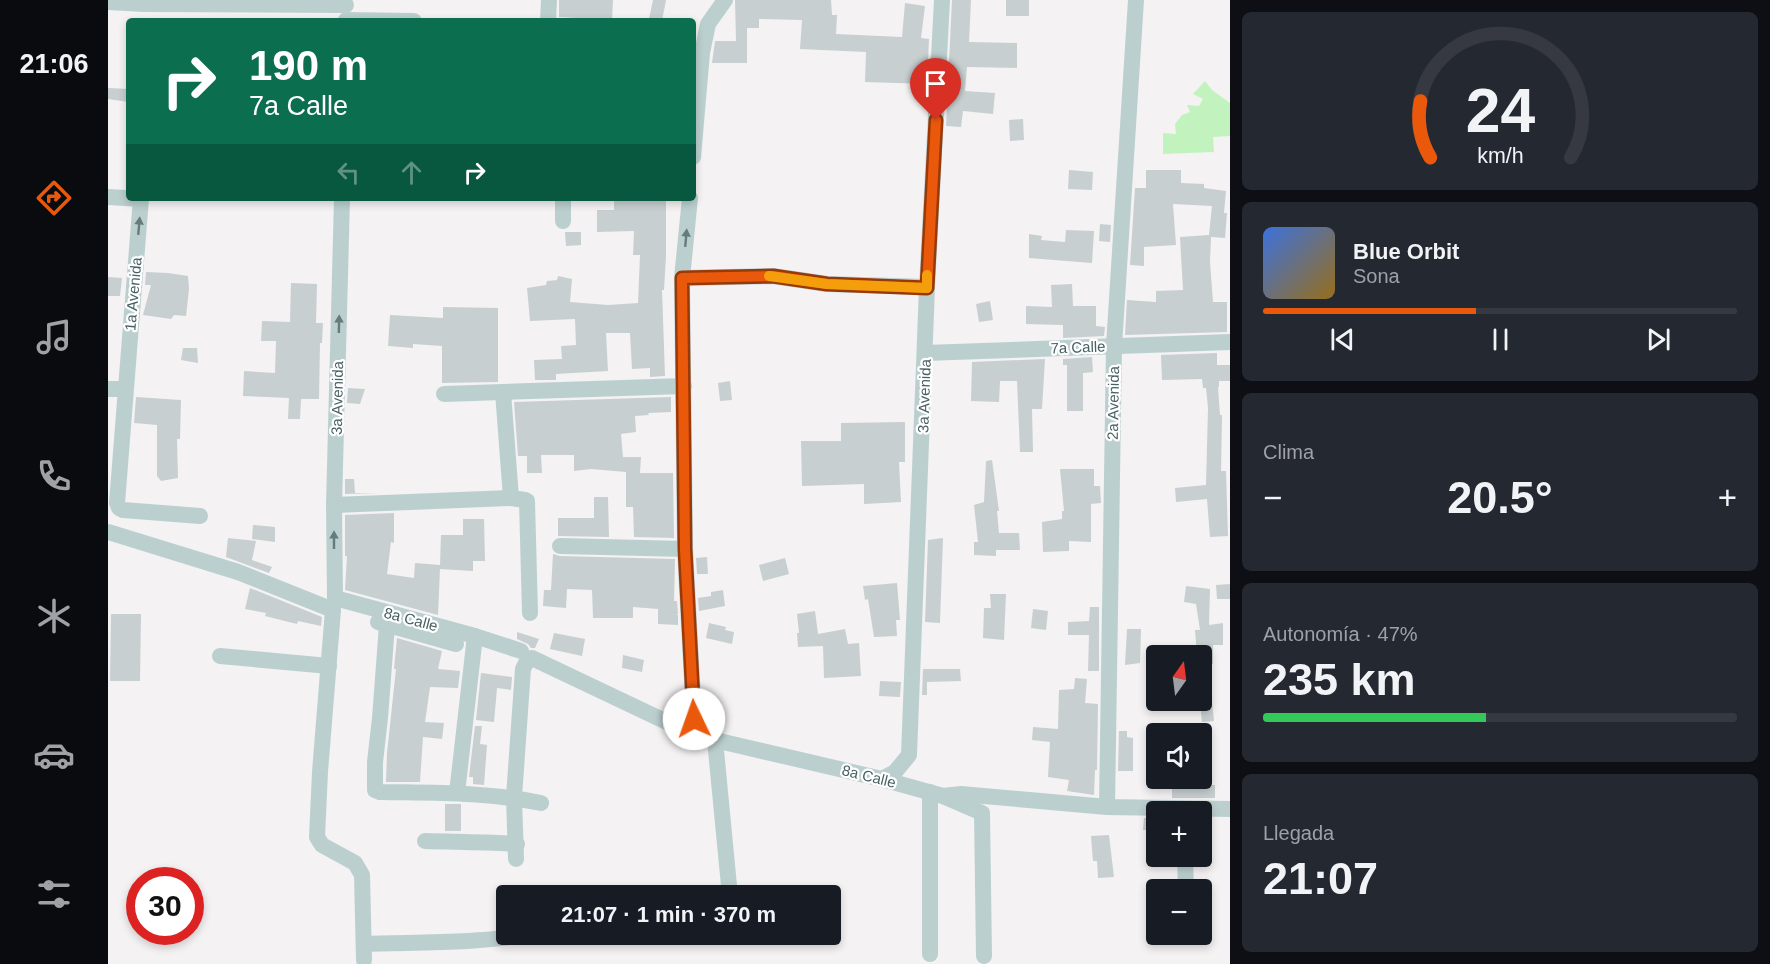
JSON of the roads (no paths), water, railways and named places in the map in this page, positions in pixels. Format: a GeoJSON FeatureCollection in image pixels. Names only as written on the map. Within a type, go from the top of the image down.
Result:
{"type":"FeatureCollection","features":[{"type":"Feature","properties":{"kind":"street"},"geometry":{"type":"LineString","coordinates":[[548,18],[549,0]]}},
{"type":"Feature","properties":{"kind":"street"},"geometry":{"type":"LineString","coordinates":[[696,122],[702,53],[701,24],[725,0]]}},
{"type":"Feature","properties":{"kind":"street","name":"3a Avenida"},"geometry":{"type":"LineString","coordinates":[[882,779],[895,772],[909,755],[927,288],[942,0]]}},
{"type":"Feature","properties":{"kind":"street","name":"2a Avenida"},"geometry":{"type":"LineString","coordinates":[[1107,807],[1113,346],[1136,0]]}},
{"type":"Feature","properties":{"kind":"street"},"geometry":{"type":"LineString","coordinates":[[108,2],[143,8],[346,12],[391,18]]}},
{"type":"Feature","properties":{"kind":"street"},"geometry":{"type":"LineString","coordinates":[[108,197],[126,198]]}},
{"type":"Feature","properties":{"kind":"street","name":"1a Avenida"},"geometry":{"type":"LineString","coordinates":[[141,201],[117,504],[123,510],[200,516]]}},
{"type":"Feature","properties":{"kind":"street","name":"3a Avenida"},"geometry":{"type":"LineString","coordinates":[[342,201],[328,666],[317,837],[322,845],[355,863],[362,875],[364,952],[496,938]]}},
{"type":"Feature","properties":{"kind":"street"},"geometry":{"type":"LineString","coordinates":[[563,201],[563,221]]}},
{"type":"Feature","properties":{"kind":"street"},"geometry":{"type":"LineString","coordinates":[[671,724],[691,723],[694,719],[685,549],[682,278],[690,201]]}},
{"type":"Feature","properties":{"kind":"street"},"geometry":{"type":"LineString","coordinates":[[682,278],[773,276],[827,284],[927,288]]}},
{"type":"Feature","properties":{"kind":"street","name":"7a Calle"},"geometry":{"type":"LineString","coordinates":[[925,353],[1230,342]]}},
{"type":"Feature","properties":{"kind":"street"},"geometry":{"type":"LineString","coordinates":[[444,394],[684,386]]}},
{"type":"Feature","properties":{"kind":"street"},"geometry":{"type":"LineString","coordinates":[[108,389],[125,389]]}},
{"type":"Feature","properties":{"kind":"street"},"geometry":{"type":"LineString","coordinates":[[503,392],[511,498]]}},
{"type":"Feature","properties":{"kind":"street"},"geometry":{"type":"LineString","coordinates":[[334,505],[511,498],[527,501],[530,613]]}},
{"type":"Feature","properties":{"kind":"street"},"geometry":{"type":"LineString","coordinates":[[108,532],[238,572],[387,625],[456,644]]}},
{"type":"Feature","properties":{"kind":"street"},"geometry":{"type":"LineString","coordinates":[[560,546],[685,549]]}},
{"type":"Feature","properties":{"kind":"street","name":"8a Calle"},"geometry":{"type":"LineString","coordinates":[[330,605],[475,636],[532,658],[671,724],[715,740],[936,794],[1146,809]]}},
{"type":"Feature","properties":{"kind":"street"},"geometry":{"type":"LineString","coordinates":[[387,625],[375,762],[375,790],[514,797],[541,803]]}},
{"type":"Feature","properties":{"kind":"street"},"geometry":{"type":"LineString","coordinates":[[457,793],[475,636]]}},
{"type":"Feature","properties":{"kind":"street"},"geometry":{"type":"LineString","coordinates":[[220,656],[328,666]]}},
{"type":"Feature","properties":{"kind":"street"},"geometry":{"type":"LineString","coordinates":[[425,841],[461,843],[475,841],[517,852],[514,797],[524,656]]}},
{"type":"Feature","properties":{"kind":"street"},"geometry":{"type":"LineString","coordinates":[[715,740],[729,885]]}},
{"type":"Feature","properties":{"kind":"street"},"geometry":{"type":"LineString","coordinates":[[930,954],[936,794],[981,813],[984,956]]}},
{"type":"Feature","properties":{"kind":"street","name":"8a Calle"},"geometry":{"type":"LineString","coordinates":[[1212,809],[1230,809]]}}]}
